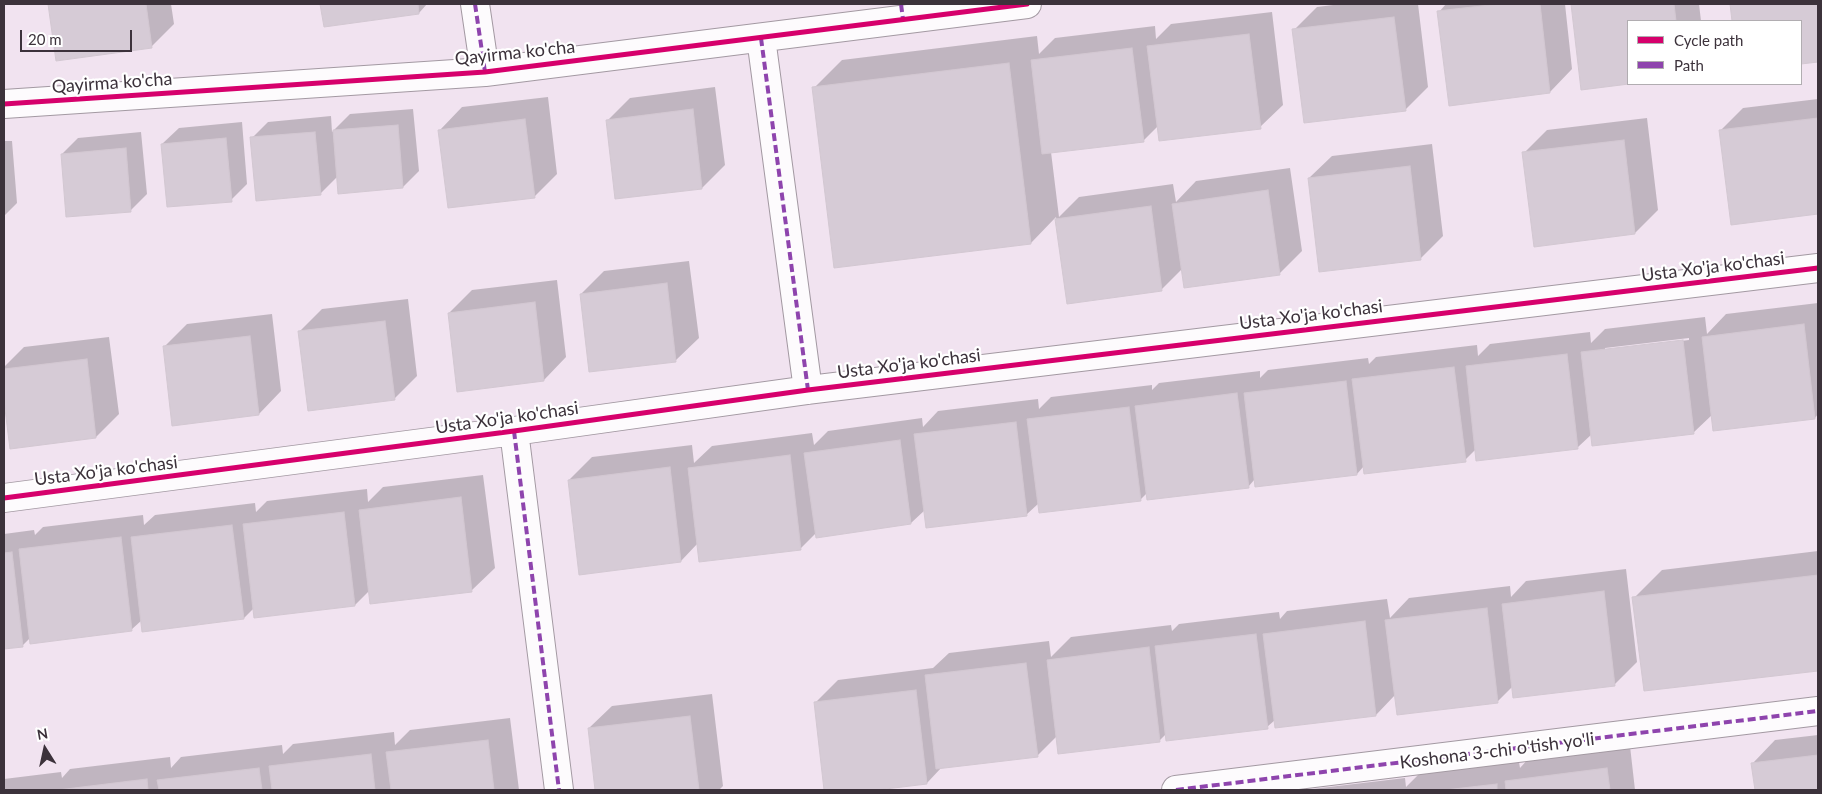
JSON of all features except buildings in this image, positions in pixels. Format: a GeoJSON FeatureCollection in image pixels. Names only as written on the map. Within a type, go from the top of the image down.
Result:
{"type":"FeatureCollection","features":[{"type":"Feature","properties":{"kind":"street"},"geometry":{"type":"LineString","coordinates":[[475,4],[485,72]]}},
{"type":"Feature","properties":{"kind":"street","name":"Qayirma ko'cha"},"geometry":{"type":"LineString","coordinates":[[4,104],[485,72],[761,38],[902,11],[1027,4]]}},
{"type":"Feature","properties":{"kind":"street"},"geometry":{"type":"LineString","coordinates":[[761,38],[808,390]]}},
{"type":"Feature","properties":{"kind":"street","name":"Usta Xo'ja ko'chasi"},"geometry":{"type":"LineString","coordinates":[[4,498],[514,432],[808,390],[1818,268]]}},
{"type":"Feature","properties":{"kind":"street"},"geometry":{"type":"LineString","coordinates":[[514,432],[558,790]]}},
{"type":"Feature","properties":{"kind":"street","name":"Koshona 3-chi o'tish yo'li"},"geometry":{"type":"LineString","coordinates":[[1176,790],[1818,711]]}},
{"type":"Feature","properties":{"kind":"marked path"},"geometry":{"type":"LineString","coordinates":[[475,4],[485,72]]}},
{"type":"Feature","properties":{"kind":"marked path"},"geometry":{"type":"LineString","coordinates":[[901,4],[903,19]]}},
{"type":"Feature","properties":{"kind":"marked path"},"geometry":{"type":"LineString","coordinates":[[761,38],[808,390]]}},
{"type":"Feature","properties":{"kind":"marked path"},"geometry":{"type":"LineString","coordinates":[[514,431],[559,790]]}},
{"type":"Feature","properties":{"kind":"marked path"},"geometry":{"type":"LineString","coordinates":[[1176,790],[1818,711]]}},
{"type":"Feature","properties":{"kind":"cycle path"},"geometry":{"type":"LineString","coordinates":[[4,104],[485,72],[1027,4]]}},
{"type":"Feature","properties":{"kind":"cycle path"},"geometry":{"type":"LineString","coordinates":[[4,498],[808,390],[1818,268]]}}]}
